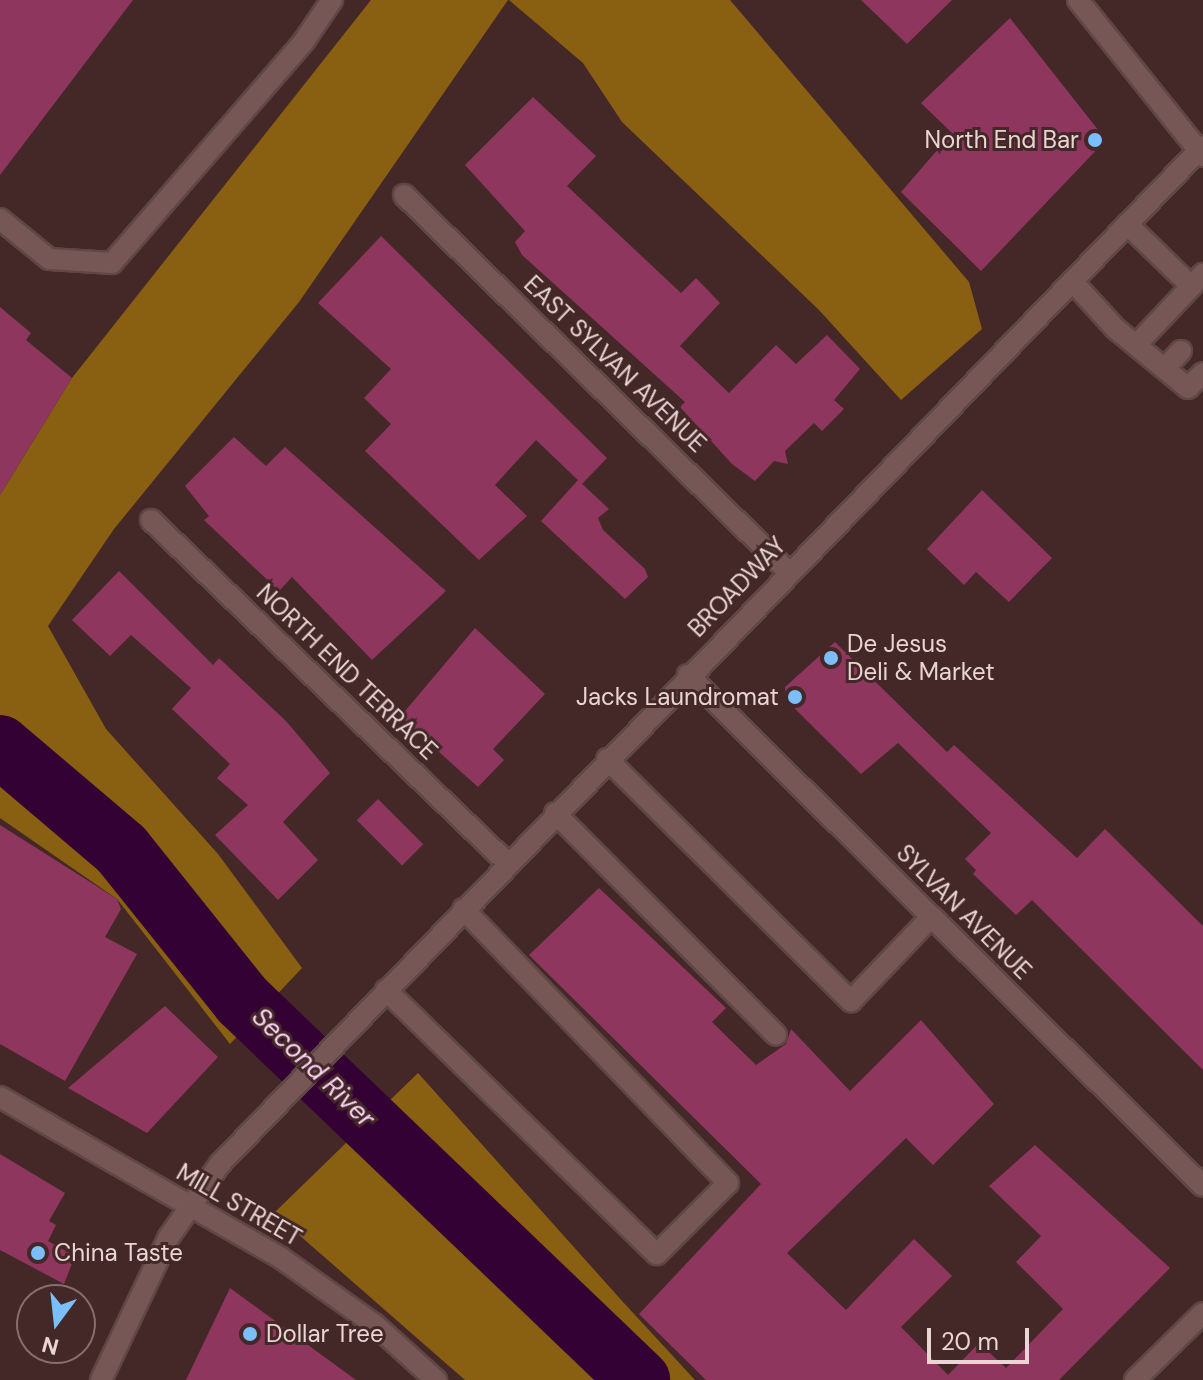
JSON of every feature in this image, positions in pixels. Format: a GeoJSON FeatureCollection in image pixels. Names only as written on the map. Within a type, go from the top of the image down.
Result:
{"type":"FeatureCollection","features":[{"type":"Feature","properties":{"kind":"street"},"geometry":{"type":"LineString","coordinates":[[0,219],[49,259],[112,263],[304,41],[332,0]]}},
{"type":"Feature","properties":{"kind":"street"},"geometry":{"type":"LineString","coordinates":[[1078,0],[1201,151]]}},
{"type":"Feature","properties":{"kind":"street","name":"BROADWAY"},"geometry":{"type":"LineString","coordinates":[[101,1380],[189,1205],[260,1122],[788,571],[1201,151]]}},
{"type":"Feature","properties":{"kind":"street","name":"EAST SYLVAN AVENUE"},"geometry":{"type":"LineString","coordinates":[[404,195],[788,571]]}},
{"type":"Feature","properties":{"kind":"street"},"geometry":{"type":"LineString","coordinates":[[1127,224],[1197,280],[1138,343]]}},
{"type":"Feature","properties":{"kind":"street"},"geometry":{"type":"LineString","coordinates":[[1072,281],[1188,388],[1203,373]]}},
{"type":"Feature","properties":{"kind":"street"},"geometry":{"type":"LineString","coordinates":[[1166,367],[1181,351]]}},
{"type":"Feature","properties":{"kind":"street","name":"NORTH END TERRACE"},"geometry":{"type":"LineString","coordinates":[[151,520],[507,862]]}},
{"type":"Feature","properties":{"kind":"street","name":"SYLVAN AVENUE"},"geometry":{"type":"LineString","coordinates":[[688,675],[1203,1186]]}},
{"type":"Feature","properties":{"kind":"street"},"geometry":{"type":"LineString","coordinates":[[607,759],[851,1001],[932,916]]}},
{"type":"Feature","properties":{"kind":"street"},"geometry":{"type":"LineString","coordinates":[[555,813],[776,1035]]}},
{"type":"Feature","properties":{"kind":"street"},"geometry":{"type":"LineString","coordinates":[[386,990],[657,1254],[728,1183],[463,909]]}},
{"type":"Feature","properties":{"kind":"street","name":"MILL STREET"},"geometry":{"type":"LineString","coordinates":[[0,1097],[326,1288],[436,1380]]}},
{"type":"Feature","properties":{"kind":"street"},"geometry":{"type":"LineString","coordinates":[[1135,1380],[1203,1313]]}},
{"type":"Feature","properties":{"kind":"shaded area"},"geometry":{"type":"Polygon","coordinates":[[[371,0],[508,0],[299,302],[114,529],[48,626],[106,729],[218,854],[302,968],[230,1044],[117,899],[0,818],[0,495],[72,378],[371,0]]]}},
{"type":"Feature","properties":{"kind":"shaded area"},"geometry":{"type":"Polygon","coordinates":[[[509,0],[730,0],[969,282],[982,329],[901,400],[819,310],[622,122],[583,63],[509,0]]]}},
{"type":"Feature","properties":{"kind":"shaded area"},"geometry":{"type":"Polygon","coordinates":[[[418,1073],[695,1380],[465,1380],[274,1213],[418,1073]]]}},
{"type":"Feature","properties":{"kind":"building"},"geometry":{"type":"Polygon","coordinates":[[[0,0],[133,0],[0,175],[0,0]]]}},
{"type":"Feature","properties":{"kind":"building"},"geometry":{"type":"Polygon","coordinates":[[[861,0],[952,0],[907,44],[861,0]]]}},
{"type":"Feature","properties":{"kind":"building"},"geometry":{"type":"Polygon","coordinates":[[[1010,18],[1106,140],[981,271],[901,192],[952,133],[921,103],[1010,18]]]}},
{"type":"Feature","properties":{"kind":"building"},"geometry":{"type":"Polygon","coordinates":[[[533,97],[596,156],[567,186],[681,293],[696,278],[720,303],[680,346],[729,393],[776,345],[796,364],[827,335],[860,369],[834,400],[844,409],[822,431],[814,423],[785,451],[788,464],[774,461],[755,481],[732,464],[680,407],[685,402],[522,255],[515,242],[525,231],[465,165],[533,97]]]}},
{"type":"Feature","properties":{"kind":"building"},"geometry":{"type":"Polygon","coordinates":[[[381,236],[607,458],[582,484],[536,440],[495,485],[527,516],[479,560],[365,451],[391,424],[364,398],[391,369],[318,303],[381,236]]]}},
{"type":"Feature","properties":{"kind":"building"},"geometry":{"type":"Polygon","coordinates":[[[0,307],[31,333],[26,340],[72,378],[0,495],[0,307]]]}},
{"type":"Feature","properties":{"kind":"building"},"geometry":{"type":"Polygon","coordinates":[[[234,437],[266,466],[285,447],[446,591],[372,660],[292,577],[279,591],[204,520],[209,516],[185,486],[234,437]]]}},
{"type":"Feature","properties":{"kind":"building"},"geometry":{"type":"Polygon","coordinates":[[[578,480],[609,509],[598,518],[603,530],[645,569],[648,577],[625,599],[541,521],[578,480]]]}},
{"type":"Feature","properties":{"kind":"building"},"geometry":{"type":"Polygon","coordinates":[[[982,490],[1052,558],[1009,602],[976,572],[964,585],[927,549],[982,490]]]}},
{"type":"Feature","properties":{"kind":"building"},"geometry":{"type":"Polygon","coordinates":[[[119,571],[213,665],[219,658],[286,721],[330,773],[283,822],[318,860],[278,900],[215,835],[248,805],[217,778],[230,764],[172,709],[191,688],[131,635],[110,656],[72,620],[119,571]]]}},
{"type":"Feature","properties":{"kind":"building"},"geometry":{"type":"Polygon","coordinates":[[[475,628],[545,694],[493,749],[504,760],[478,787],[400,717],[475,628]]]}},
{"type":"Feature","properties":{"kind":"building"},"geometry":{"type":"Polygon","coordinates":[[[835,642],[947,752],[954,745],[1077,858],[1105,829],[1203,926],[1203,1070],[1032,900],[1016,915],[973,874],[976,870],[965,859],[991,833],[898,743],[861,774],[786,700],[785,687],[835,642]]]}},
{"type":"Feature","properties":{"kind":"building"},"geometry":{"type":"Polygon","coordinates":[[[378,799],[423,844],[402,865],[357,820],[378,799]]]}},
{"type":"Feature","properties":{"kind":"building"},"geometry":{"type":"Polygon","coordinates":[[[0,825],[117,899],[121,909],[105,937],[137,954],[65,1081],[0,1044],[0,825]]]}},
{"type":"Feature","properties":{"kind":"building"},"geometry":{"type":"Polygon","coordinates":[[[599,888],[726,1008],[712,1022],[756,1065],[786,1044],[791,1029],[850,1091],[921,1020],[994,1104],[933,1165],[906,1138],[787,1253],[846,1310],[914,1239],[952,1276],[901,1327],[948,1375],[979,1343],[1006,1368],[1063,1309],[1016,1262],[1041,1236],[989,1186],[1035,1145],[1170,1268],[1059,1380],[706,1380],[639,1314],[761,1184],[529,955],[599,888]]]}},
{"type":"Feature","properties":{"kind":"building"},"geometry":{"type":"Polygon","coordinates":[[[165,1006],[218,1057],[147,1133],[68,1088],[165,1006]]]}},
{"type":"Feature","properties":{"kind":"building"},"geometry":{"type":"Polygon","coordinates":[[[0,1154],[65,1193],[49,1221],[56,1225],[48,1241],[75,1256],[64,1284],[0,1250],[0,1154]]]}},
{"type":"Feature","properties":{"kind":"building","name":"Dollar Tree"},"geometry":{"type":"Polygon","coordinates":[[[230,1288],[356,1380],[186,1380],[230,1288]]]}},
{"type":"Feature","properties":{"kind":"waterway","name":"Second River"},"geometry":{"type":"LineString","coordinates":[[0,746],[122,850],[242,1000],[639,1380]]}},
{"type":"Feature","properties":{"kind":"place","name":"North End Bar"},"geometry":{"type":"Point","coordinates":[1095,140]}},
{"type":"Feature","properties":{"kind":"place","name":"De Jesus Deli & Market"},"geometry":{"type":"Point","coordinates":[831,658]}},
{"type":"Feature","properties":{"kind":"place","name":"Jacks Laundromat"},"geometry":{"type":"Point","coordinates":[795,697]}},
{"type":"Feature","properties":{"kind":"place","name":"China Taste"},"geometry":{"type":"Point","coordinates":[38,1253]}},
{"type":"Feature","properties":{"kind":"place","name":"Dollar Tree"},"geometry":{"type":"Point","coordinates":[250,1334]}}]}
